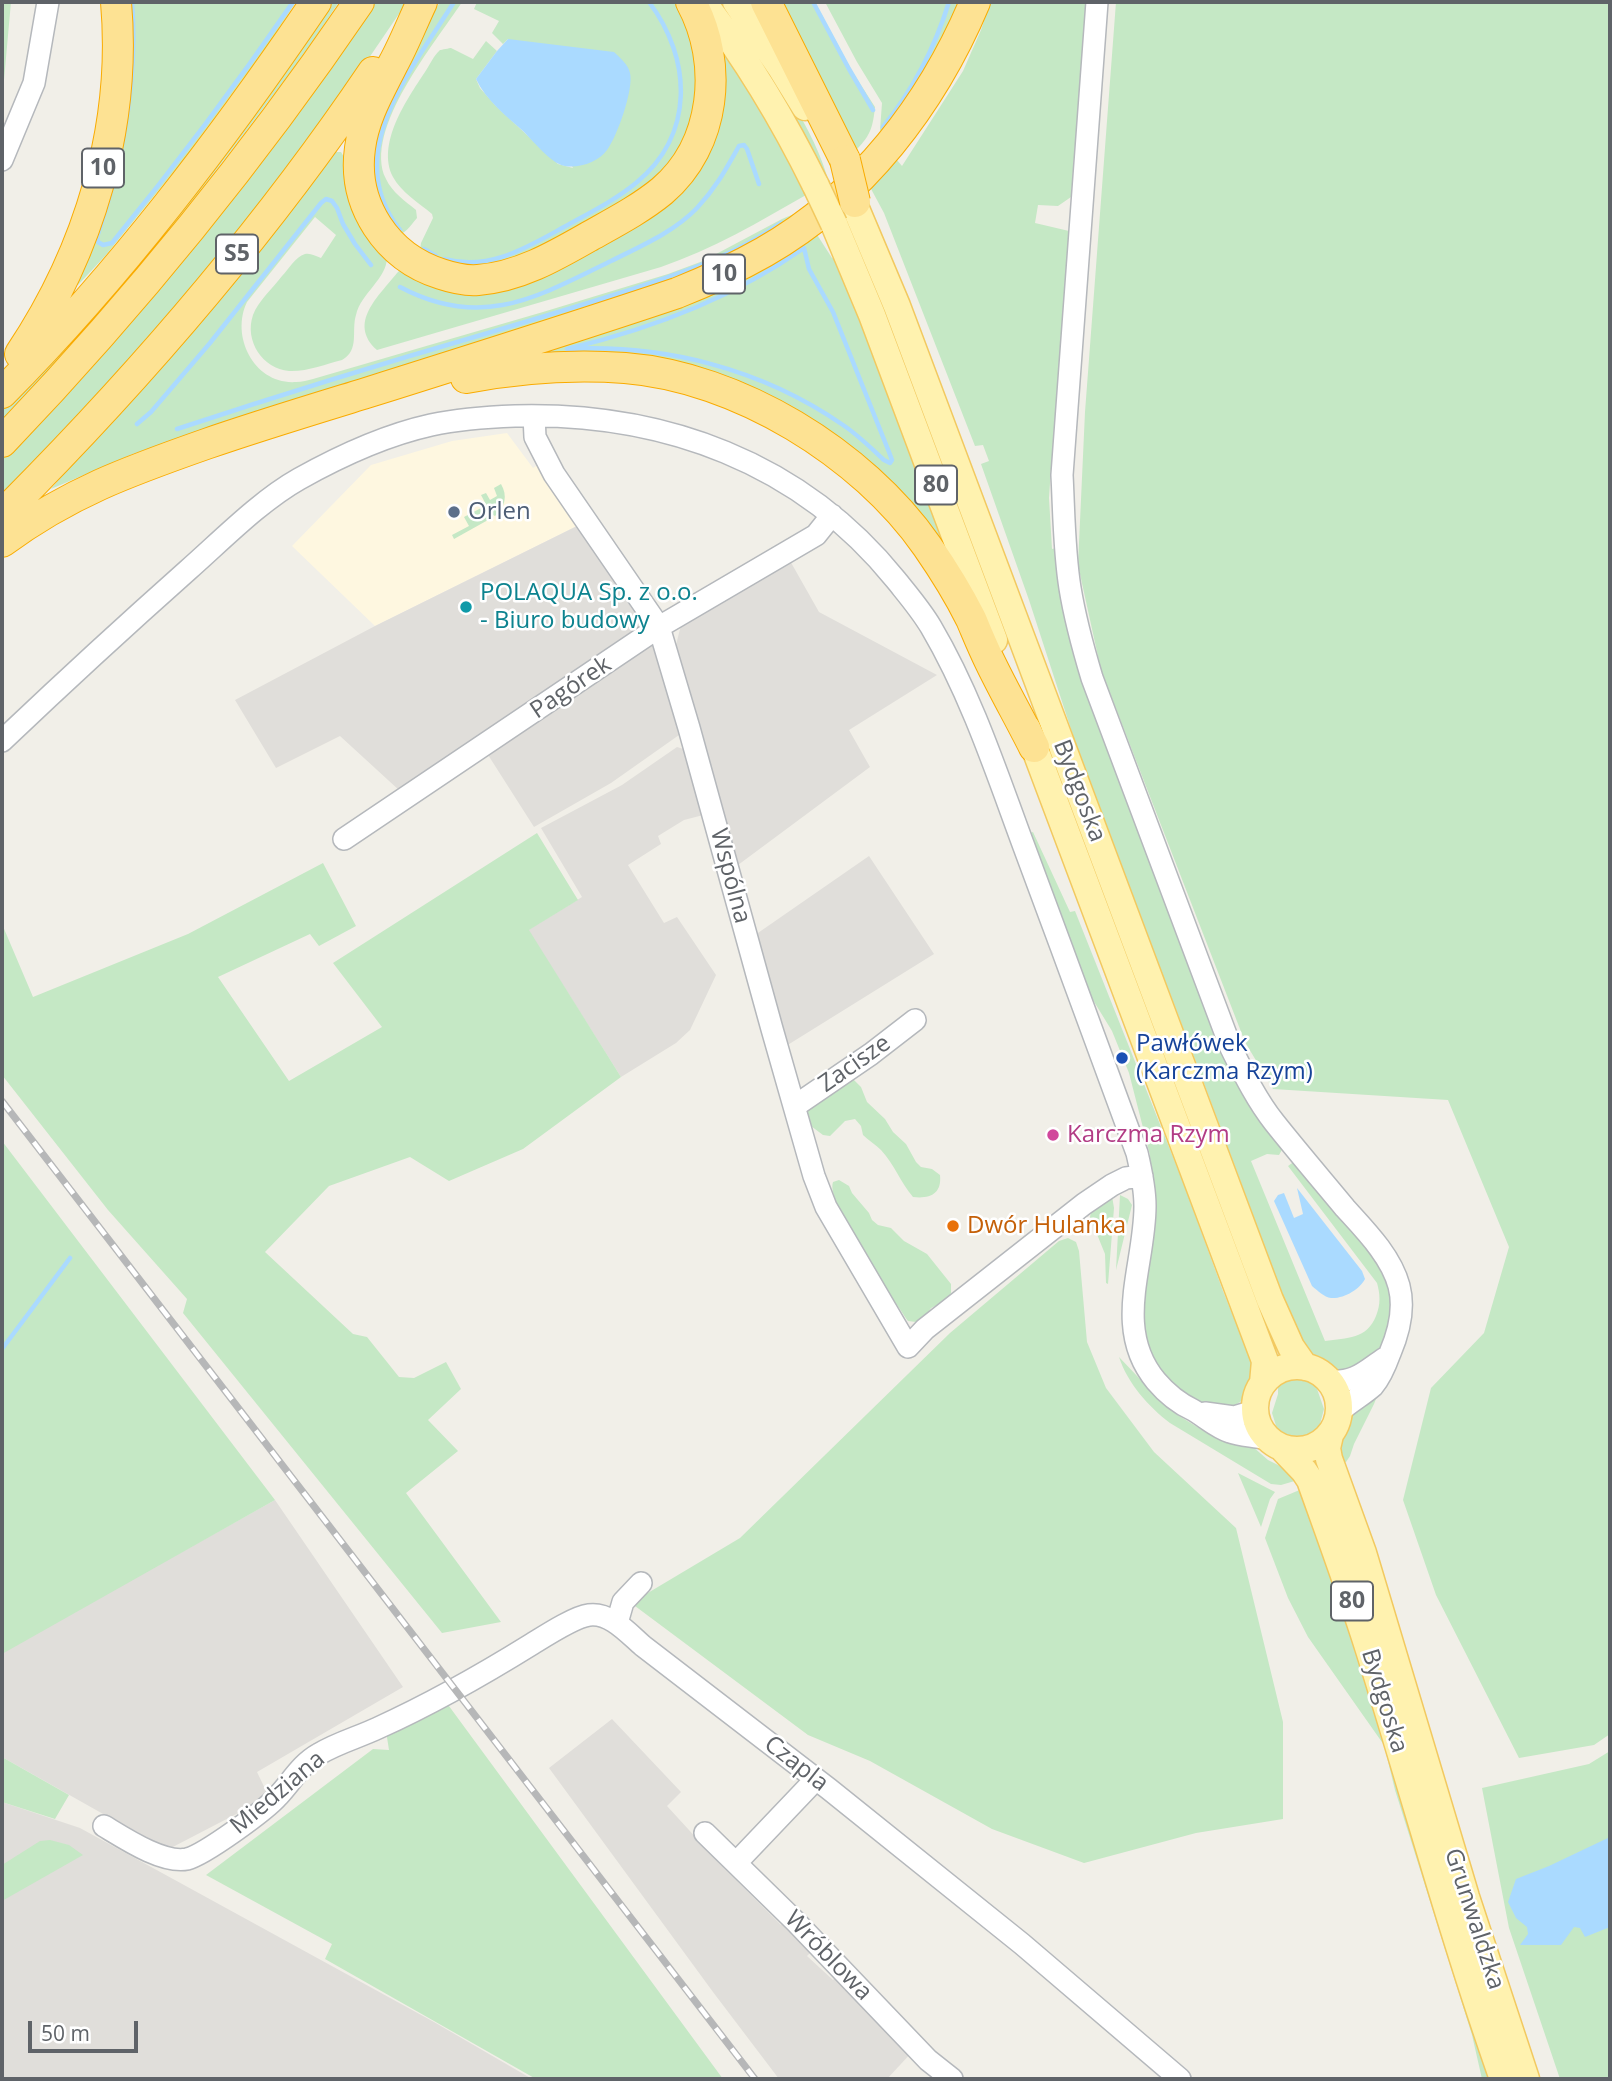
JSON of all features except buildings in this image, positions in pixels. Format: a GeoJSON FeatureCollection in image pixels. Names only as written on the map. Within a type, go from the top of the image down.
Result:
{"type":"FeatureCollection","features":[{"type":"Feature","properties":{"kind":"highway","name":"10"},"geometry":{"type":"LineString","coordinates":[[2,380],[47,311],[70,265],[94,201],[113,113],[118,48],[116,2]]}},
{"type":"Feature","properties":{"kind":"highway"},"geometry":{"type":"LineString","coordinates":[[2,393],[105,282],[164,211],[231,123],[316,2]]}},
{"type":"Feature","properties":{"kind":"highway","name":"S5"},"geometry":{"type":"LineString","coordinates":[[2,442],[129,304],[191,230],[270,128],[359,2]]}},
{"type":"Feature","properties":{"kind":"highway"},"geometry":{"type":"LineString","coordinates":[[421,2],[371,107],[360,146],[358,166],[361,190],[369,213],[389,242],[402,254],[427,270],[475,280],[501,277],[561,253],[642,206],[678,175],[702,133],[711,102],[710,66],[704,37],[691,2]]}},
{"type":"Feature","properties":{"kind":"highway","name":"S5"},"geometry":{"type":"LineString","coordinates":[[2,514],[90,424],[231,262],[293,184],[421,2]]}},
{"type":"Feature","properties":{"kind":"highway"},"geometry":{"type":"LineString","coordinates":[[766,2],[815,97],[841,164],[850,211]]}},
{"type":"Feature","properties":{"kind":"highway","name":"10"},"geometry":{"type":"LineString","coordinates":[[2,542],[67,499],[110,479],[278,420],[677,293],[722,275],[766,251],[811,220],[872,167],[934,85],[975,2]]}},
{"type":"Feature","properties":{"kind":"highway"},"geometry":{"type":"LineString","coordinates":[[366,393],[514,369],[578,366],[627,368],[672,376],[711,388],[781,417],[822,442],[860,473],[925,544],[954,587],[1034,747]]}},
{"type":"Feature","properties":{"kind":"main road","name":"80"},"geometry":{"type":"LineString","coordinates":[[703,2],[738,49],[767,95],[816,186],[850,211],[872,315],[1034,747]]}},
{"type":"Feature","properties":{"kind":"main road"},"geometry":{"type":"LineString","coordinates":[[736,2],[841,164]]}},
{"type":"Feature","properties":{"kind":"main road","name":"Bydgoska"},"geometry":{"type":"LineString","coordinates":[[850,211],[902,318],[1270,1300],[1291,1348],[1305,1367]]}},
{"type":"Feature","properties":{"kind":"main road","name":"Bydgoska"},"geometry":{"type":"LineString","coordinates":[[1034,747],[1265,1361],[1262,1383]]}},
{"type":"Feature","properties":{"kind":"main road","name":"80"},"geometry":{"type":"LineString","coordinates":[[1305,1367],[1314,1369],[1329,1381],[1335,1390],[1335,1423]]}},
{"type":"Feature","properties":{"kind":"main road"},"geometry":{"type":"LineString","coordinates":[[1262,1383],[1281,1369],[1305,1367]]}},
{"type":"Feature","properties":{"kind":"main road","name":"80"},"geometry":{"type":"LineString","coordinates":[[1262,1383],[1256,1396],[1254,1411],[1256,1421],[1274,1443]]}},
{"type":"Feature","properties":{"kind":"main road"},"geometry":{"type":"LineString","coordinates":[[1274,1443],[1295,1451],[1308,1450],[1320,1444],[1335,1423]]}},
{"type":"Feature","properties":{"kind":"main road","name":"Bydgoska"},"geometry":{"type":"LineString","coordinates":[[1335,1423],[1328,1448],[1329,1459],[1363,1553],[1414,1761]]}},
{"type":"Feature","properties":{"kind":"main road","name":"Bydgoska"},"geometry":{"type":"LineString","coordinates":[[1274,1443],[1310,1480],[1369,1649],[1414,1761]]}},
{"type":"Feature","properties":{"kind":"main road","name":"Grunwaldzka"},"geometry":{"type":"LineString","coordinates":[[1414,1761],[1459,1946],[1503,2079]]}},
{"type":"Feature","properties":{"kind":"main road","name":"Grunwaldzka"},"geometry":{"type":"LineString","coordinates":[[1414,1761],[1480,1939],[1526,2079]]}},
{"type":"Feature","properties":{"kind":"street"},"geometry":{"type":"LineString","coordinates":[[2,160],[34,83],[48,2]]}},
{"type":"Feature","properties":{"kind":"street"},"geometry":{"type":"LineString","coordinates":[[1097,2],[1062,475],[1067,561],[1078,630],[1096,691],[1231,1048],[1250,1086],[1272,1119],[1372,1239],[1399,1284],[1401,1319],[1398,1337],[1384,1369],[1373,1386],[1352,1400],[1335,1423]]}},
{"type":"Feature","properties":{"kind":"street","name":"Wspólna"},"geometry":{"type":"LineString","coordinates":[[534,416],[534,437],[554,474],[659,627],[690,728],[814,1176],[826,1207],[908,1348],[925,1329],[1084,1204],[1126,1178],[1142,1176]]}},
{"type":"Feature","properties":{"kind":"street"},"geometry":{"type":"LineString","coordinates":[[2,741],[83,664],[230,533],[296,481],[377,442],[428,426],[474,418],[571,416],[654,428],[698,441],[749,463],[793,488],[832,515],[859,539],[886,568],[931,627],[975,716],[1132,1140],[1142,1176],[1145,1205],[1133,1302],[1135,1339],[1139,1354],[1147,1370],[1180,1404],[1228,1432],[1274,1443]]}},
{"type":"Feature","properties":{"kind":"street","name":"Pagórek"},"geometry":{"type":"LineString","coordinates":[[344,839],[659,627],[816,535],[832,515]]}},
{"type":"Feature","properties":{"kind":"street","name":"Zacisze"},"geometry":{"type":"LineString","coordinates":[[795,1106],[915,1020]]}},
{"type":"Feature","properties":{"kind":"street"},"geometry":{"type":"LineString","coordinates":[[1329,1381],[1350,1381],[1366,1373],[1390,1354]]}},
{"type":"Feature","properties":{"kind":"street"},"geometry":{"type":"LineString","coordinates":[[1196,1412],[1234,1417],[1254,1411]]}},
{"type":"Feature","properties":{"kind":"street"},"geometry":{"type":"LineString","coordinates":[[617,1623],[623,1602],[641,1583]]}},
{"type":"Feature","properties":{"kind":"street","name":"Miedziana"},"geometry":{"type":"LineString","coordinates":[[104,1826],[160,1855],[174,1860],[192,1858],[216,1844],[277,1797],[297,1772],[318,1754],[379,1728],[484,1675],[545,1636],[584,1616],[596,1615],[617,1623]]}},
{"type":"Feature","properties":{"kind":"street","name":"Czapla"},"geometry":{"type":"LineString","coordinates":[[617,1623],[1022,1944],[1180,2079]]}},
{"type":"Feature","properties":{"kind":"street"},"geometry":{"type":"LineString","coordinates":[[736,1863],[816,1779]]}},
{"type":"Feature","properties":{"kind":"street","name":"Wróblowa"},"geometry":{"type":"LineString","coordinates":[[705,1833],[796,1922],[928,2060],[952,2079]]}},
{"type":"Feature","properties":{"kind":"shaded area"},"geometry":{"type":"Polygon","coordinates":[[[507,433],[533,468],[539,464],[581,524],[375,626],[292,546],[371,465],[452,441],[507,433]]]}},
{"type":"Feature","properties":{"kind":"shaded area","name":"POLAQUA Sp. z o.o. - Biuro budowy"},"geometry":{"type":"Polygon","coordinates":[[[581,524],[649,626],[400,791],[340,736],[276,768],[235,700],[375,626],[581,524]]]}},
{"type":"Feature","properties":{"kind":"shaded area"},"geometry":{"type":"Polygon","coordinates":[[[789,559],[819,612],[937,675],[849,730],[870,767],[738,865],[676,645],[681,625],[789,559]]]}},
{"type":"Feature","properties":{"kind":"shaded area"},"geometry":{"type":"Polygon","coordinates":[[[659,627],[689,728],[611,783],[534,827],[483,747],[659,627]]]}},
{"type":"Feature","properties":{"kind":"shaded area"},"geometry":{"type":"Polygon","coordinates":[[[677,747],[693,752],[711,813],[684,820],[658,836],[661,844],[628,865],[664,923],[677,917],[716,975],[690,1030],[676,1043],[621,1077],[528,930],[582,897],[541,828],[622,785],[677,747]]]}},
{"type":"Feature","properties":{"kind":"shaded area"},"geometry":{"type":"Polygon","coordinates":[[[869,856],[934,954],[786,1046],[755,935],[869,856]]]}},
{"type":"Feature","properties":{"kind":"shaded area"},"geometry":{"type":"Polygon","coordinates":[[[275,1500],[403,1687],[257,1772],[269,1797],[167,1850],[2,1757],[2,1652],[275,1500]]]}},
{"type":"Feature","properties":{"kind":"shaded area"},"geometry":{"type":"Polygon","coordinates":[[[612,1719],[681,1792],[667,1806],[781,1925],[785,1921],[813,1950],[807,1956],[833,1980],[840,1973],[913,2051],[887,2079],[779,2079],[549,1768],[612,1719]]]}},
{"type":"Feature","properties":{"kind":"shaded area"},"geometry":{"type":"Polygon","coordinates":[[[2,1802],[80,1828],[434,2022],[532,2079],[2,2079],[2,1802]]]}},
{"type":"Feature","properties":{"kind":"green space"},"geometry":{"type":"Polygon","coordinates":[[[2,2],[11,2],[2,84],[2,2]]]}},
{"type":"Feature","properties":{"kind":"green space"},"geometry":{"type":"Polygon","coordinates":[[[128,2],[296,2],[185,158],[78,285],[76,283],[128,2]]]}},
{"type":"Feature","properties":{"kind":"green space"},"geometry":{"type":"Polygon","coordinates":[[[320,2],[339,2],[253,122],[116,294],[2,420],[2,400],[320,2]]]}},
{"type":"Feature","properties":{"kind":"green space"},"geometry":{"type":"Polygon","coordinates":[[[370,2],[407,2],[322,127],[212,270],[2,498],[2,456],[370,2]]]}},
{"type":"Feature","properties":{"kind":"green space"},"geometry":{"type":"Polygon","coordinates":[[[440,2],[462,2],[405,87],[384,136],[381,159],[386,179],[395,192],[416,210],[417,218],[403,233],[392,235],[367,164],[403,59],[440,2]]]}},
{"type":"Feature","properties":{"kind":"green space"},"geometry":{"type":"Polygon","coordinates":[[[477,2],[679,2],[699,57],[695,122],[661,179],[533,255],[487,269],[419,257],[421,243],[433,218],[432,214],[401,188],[393,177],[388,150],[402,108],[440,50],[451,48],[473,59],[486,41],[497,51],[476,79],[480,88],[558,164],[573,168],[508,39],[503,44],[492,33],[499,21],[474,9],[477,2]]]}},
{"type":"Feature","properties":{"kind":"green space"},"geometry":{"type":"Polygon","coordinates":[[[713,2],[725,2],[782,86],[809,132],[827,176],[825,178],[713,2]]]}},
{"type":"Feature","properties":{"kind":"green space"},"geometry":{"type":"Polygon","coordinates":[[[773,2],[815,2],[852,71],[875,107],[870,130],[857,149],[813,78],[773,2]]]}},
{"type":"Feature","properties":{"kind":"green space"},"geometry":{"type":"Polygon","coordinates":[[[825,2],[962,2],[937,57],[883,133],[880,130],[882,103],[825,2]]]}},
{"type":"Feature","properties":{"kind":"green space"},"geometry":{"type":"Polygon","coordinates":[[[990,2],[1086,2],[1071,197],[1058,206],[1038,205],[1035,223],[1069,231],[1072,243],[1049,498],[1052,549],[1056,548],[1076,655],[1283,1148],[1279,1155],[1267,1154],[1251,1161],[1325,1341],[1355,1336],[1372,1324],[1379,1307],[1378,1287],[1288,1166],[1295,1161],[1336,1209],[1365,1246],[1386,1282],[1391,1309],[1384,1342],[1372,1357],[1347,1372],[1337,1369],[1302,1347],[1081,760],[981,464],[989,461],[983,445],[975,446],[884,213],[870,187],[897,160],[902,166],[963,71],[990,2]]]}},
{"type":"Feature","properties":{"kind":"green space"},"geometry":{"type":"Polygon","coordinates":[[[1116,2],[1610,2],[1610,1734],[1594,1745],[1519,1758],[1436,1595],[1403,1500],[1431,1388],[1484,1333],[1509,1247],[1448,1100],[1273,1089],[1245,1042],[1101,670],[1078,565],[1085,412],[1116,2]]]}},
{"type":"Feature","properties":{"kind":"green space"},"geometry":{"type":"Polygon","coordinates":[[[725,50],[776,130],[806,195],[717,243],[661,267],[377,350],[365,330],[365,320],[375,300],[401,269],[459,287],[672,193],[716,53],[725,50]]]}},
{"type":"Feature","properties":{"kind":"green space"},"geometry":{"type":"Polygon","coordinates":[[[336,152],[341,152],[344,157],[387,257],[386,265],[359,307],[353,346],[348,356],[302,370],[289,371],[271,365],[254,344],[251,334],[253,315],[295,260],[305,254],[321,258],[336,235],[315,217],[247,302],[243,316],[244,343],[250,356],[269,376],[281,381],[313,379],[668,274],[703,261],[806,209],[705,271],[185,436],[133,454],[51,489],[327,159],[336,152]]]}},
{"type":"Feature","properties":{"kind":"green space"},"geometry":{"type":"Polygon","coordinates":[[[814,230],[832,258],[838,259],[964,589],[819,428],[541,354],[540,351],[814,230]]]}},
{"type":"Feature","properties":{"kind":"green space"},"geometry":{"type":"Polygon","coordinates":[[[501,484],[504,501],[495,516],[491,514],[481,495],[486,493],[490,500],[497,496],[494,488],[501,484]]]}},
{"type":"Feature","properties":{"kind":"green space"},"geometry":{"type":"Polygon","coordinates":[[[483,507],[488,520],[454,539],[452,535],[469,526],[464,517],[483,507]]]}},
{"type":"Feature","properties":{"kind":"green space"},"geometry":{"type":"Polygon","coordinates":[[[1033,832],[1070,912],[1075,911],[1256,1373],[1250,1391],[1241,1401],[1229,1406],[1201,1402],[1174,1385],[1159,1369],[1146,1341],[1142,1329],[1147,1157],[1150,1155],[1129,1073],[1112,1031],[1093,1000],[1088,1000],[1027,834],[1033,832]]]}},
{"type":"Feature","properties":{"kind":"green space"},"geometry":{"type":"Polygon","coordinates":[[[537,833],[578,900],[529,930],[621,1077],[523,1149],[449,1181],[410,1157],[329,1186],[265,1252],[353,1334],[367,1337],[399,1377],[414,1378],[446,1362],[461,1389],[428,1420],[458,1451],[406,1493],[501,1622],[442,1633],[183,1313],[187,1299],[108,1210],[2,1075],[2,924],[33,997],[188,934],[323,863],[356,926],[319,946],[310,934],[218,977],[289,1081],[382,1027],[333,963],[537,833]]]}},
{"type":"Feature","properties":{"kind":"green space"},"geometry":{"type":"Polygon","coordinates":[[[852,1078],[861,1087],[867,1102],[906,1144],[916,1162],[940,1175],[939,1187],[934,1194],[913,1197],[886,1155],[863,1135],[861,1126],[855,1119],[845,1121],[830,1136],[823,1135],[807,1123],[805,1106],[852,1078]]]}},
{"type":"Feature","properties":{"kind":"green space"},"geometry":{"type":"Polygon","coordinates":[[[2,1141],[275,1500],[2,1654],[2,1141]]]}},
{"type":"Feature","properties":{"kind":"green space"},"geometry":{"type":"Polygon","coordinates":[[[839,1180],[849,1186],[872,1220],[878,1225],[891,1228],[904,1241],[927,1254],[951,1284],[951,1293],[946,1301],[931,1308],[924,1319],[908,1321],[849,1230],[833,1193],[833,1182],[839,1180]]]}},
{"type":"Feature","properties":{"kind":"green space"},"geometry":{"type":"Polygon","coordinates":[[[1120,1195],[1132,1205],[1116,1270],[1120,1195]]]}},
{"type":"Feature","properties":{"kind":"green space"},"geometry":{"type":"Polygon","coordinates":[[[1112,1196],[1114,1208],[1108,1284],[1105,1254],[1090,1217],[1091,1212],[1112,1196]]]}},
{"type":"Feature","properties":{"kind":"green space"},"geometry":{"type":"Polygon","coordinates":[[[1068,1238],[1076,1242],[1079,1251],[1087,1342],[1106,1388],[1154,1452],[1236,1528],[1283,1722],[1283,1819],[1196,1833],[1084,1863],[992,1829],[870,1761],[808,1735],[631,1603],[740,1538],[950,1333],[1059,1241],[1068,1238]]]}},
{"type":"Feature","properties":{"kind":"green space"},"geometry":{"type":"Polygon","coordinates":[[[1119,1357],[1176,1414],[1212,1436],[1252,1446],[1298,1480],[1281,1485],[1271,1484],[1170,1423],[1140,1394],[1119,1357]]]}},
{"type":"Feature","properties":{"kind":"green space"},"geometry":{"type":"Polygon","coordinates":[[[1295,1378],[1307,1380],[1316,1386],[1324,1409],[1316,1439],[1301,1443],[1279,1435],[1272,1413],[1278,1384],[1295,1378]]]}},
{"type":"Feature","properties":{"kind":"green space"},"geometry":{"type":"Polygon","coordinates":[[[1383,1381],[1350,1456],[1341,1464],[1342,1436],[1349,1415],[1383,1381]]]}},
{"type":"Feature","properties":{"kind":"green space"},"geometry":{"type":"Polygon","coordinates":[[[1238,1473],[1275,1492],[1261,1527],[1238,1473]]]}},
{"type":"Feature","properties":{"kind":"green space"},"geometry":{"type":"Polygon","coordinates":[[[1302,1489],[1314,1518],[1482,2047],[1488,2079],[1482,2079],[1472,2035],[1395,1790],[1384,1745],[1308,1637],[1288,1598],[1265,1538],[1278,1499],[1302,1489]]]}},
{"type":"Feature","properties":{"kind":"green space"},"geometry":{"type":"Polygon","coordinates":[[[446,1702],[723,2079],[536,2079],[325,1959],[332,1944],[206,1875],[373,1749],[389,1750],[386,1731],[446,1702]]]}},
{"type":"Feature","properties":{"kind":"green space"},"geometry":{"type":"Polygon","coordinates":[[[1610,1751],[1610,2079],[1560,2079],[1509,1928],[1482,1788],[1589,1764],[1610,1751]]]}},
{"type":"Feature","properties":{"kind":"green space"},"geometry":{"type":"Polygon","coordinates":[[[2,1757],[69,1795],[55,1819],[2,1802],[2,1757]]]}},
{"type":"Feature","properties":{"kind":"green space"},"geometry":{"type":"Polygon","coordinates":[[[50,1840],[69,1845],[83,1855],[2,1901],[2,1865],[40,1841],[50,1840]]]}},
{"type":"Feature","properties":{"kind":"water"},"geometry":{"type":"Polygon","coordinates":[[[508,39],[614,52],[624,61],[631,80],[624,113],[611,144],[598,159],[571,167],[555,162],[491,101],[480,87],[476,79],[508,39]]]}},
{"type":"Feature","properties":{"kind":"water"},"geometry":{"type":"Polygon","coordinates":[[[1297,1188],[1362,1271],[1365,1279],[1363,1283],[1346,1295],[1328,1297],[1312,1286],[1274,1201],[1278,1195],[1284,1193],[1294,1218],[1303,1214],[1297,1188]]]}},
{"type":"Feature","properties":{"kind":"water"},"geometry":{"type":"Polygon","coordinates":[[[1610,1837],[1610,1927],[1585,1937],[1580,1928],[1574,1927],[1561,1945],[1520,1945],[1528,1934],[1527,1927],[1516,1918],[1508,1902],[1516,1879],[1610,1837]]]}},
{"type":"Feature","properties":{"kind":"waterway"},"geometry":{"type":"LineString","coordinates":[[132,2],[133,62],[127,121],[114,180],[97,237],[98,242],[103,245],[112,243],[159,184],[228,94],[293,2]]}},
{"type":"Feature","properties":{"kind":"waterway"},"geometry":{"type":"LineString","coordinates":[[400,230],[383,201],[377,172],[379,142],[403,83],[454,2]]}},
{"type":"Feature","properties":{"kind":"waterway"},"geometry":{"type":"LineString","coordinates":[[444,259],[476,262],[492,260],[521,250],[619,196],[655,164],[669,142],[677,120],[681,96],[673,48],[663,24],[649,2]]}},
{"type":"Feature","properties":{"kind":"waterway"},"geometry":{"type":"LineString","coordinates":[[813,2],[873,110]]}},
{"type":"Feature","properties":{"kind":"waterway"},"geometry":{"type":"LineString","coordinates":[[883,127],[922,68],[949,2]]}},
{"type":"Feature","properties":{"kind":"waterway"},"geometry":{"type":"LineString","coordinates":[[400,287],[429,300],[457,306],[483,307],[533,297],[645,244],[688,217],[710,193],[739,146],[744,145],[747,149],[759,184]]}},
{"type":"Feature","properties":{"kind":"waterway"},"geometry":{"type":"LineString","coordinates":[[137,424],[151,412],[210,343],[326,199],[332,201],[337,208],[343,224],[371,265]]}},
{"type":"Feature","properties":{"kind":"waterway"},"geometry":{"type":"LineString","coordinates":[[177,429],[662,279],[743,246],[781,223]]}},
{"type":"Feature","properties":{"kind":"waterway"},"geometry":{"type":"LineString","coordinates":[[804,248],[809,269],[833,312],[889,452],[892,460],[890,463],[849,429],[812,405],[746,375],[676,356],[640,351],[567,349],[629,332],[690,310],[749,282],[804,248]]}},
{"type":"Feature","properties":{"kind":"waterway"},"geometry":{"type":"LineString","coordinates":[[424,249],[436,256]]}},
{"type":"Feature","properties":{"kind":"waterway"},"geometry":{"type":"LineString","coordinates":[[2,1349],[70,1258]]}},
{"type":"Feature","properties":{"kind":"railway"},"geometry":{"type":"LineString","coordinates":[[2,1101],[755,2079]]}},
{"type":"Feature","properties":{"kind":"place","name":"Orlen"},"geometry":{"type":"Point","coordinates":[454,512]}},
{"type":"Feature","properties":{"kind":"place","name":"POLAQUA Sp. z o.o. - Biuro budowy"},"geometry":{"type":"Point","coordinates":[466,607]}},
{"type":"Feature","properties":{"kind":"place","name":"Pawłówek (Karczma Rzym)"},"geometry":{"type":"Point","coordinates":[1122,1058]}},
{"type":"Feature","properties":{"kind":"place","name":"Karczma Rzym"},"geometry":{"type":"Point","coordinates":[1053,1135]}},
{"type":"Feature","properties":{"kind":"place","name":"Dwór Hulanka"},"geometry":{"type":"Point","coordinates":[953,1226]}}]}
